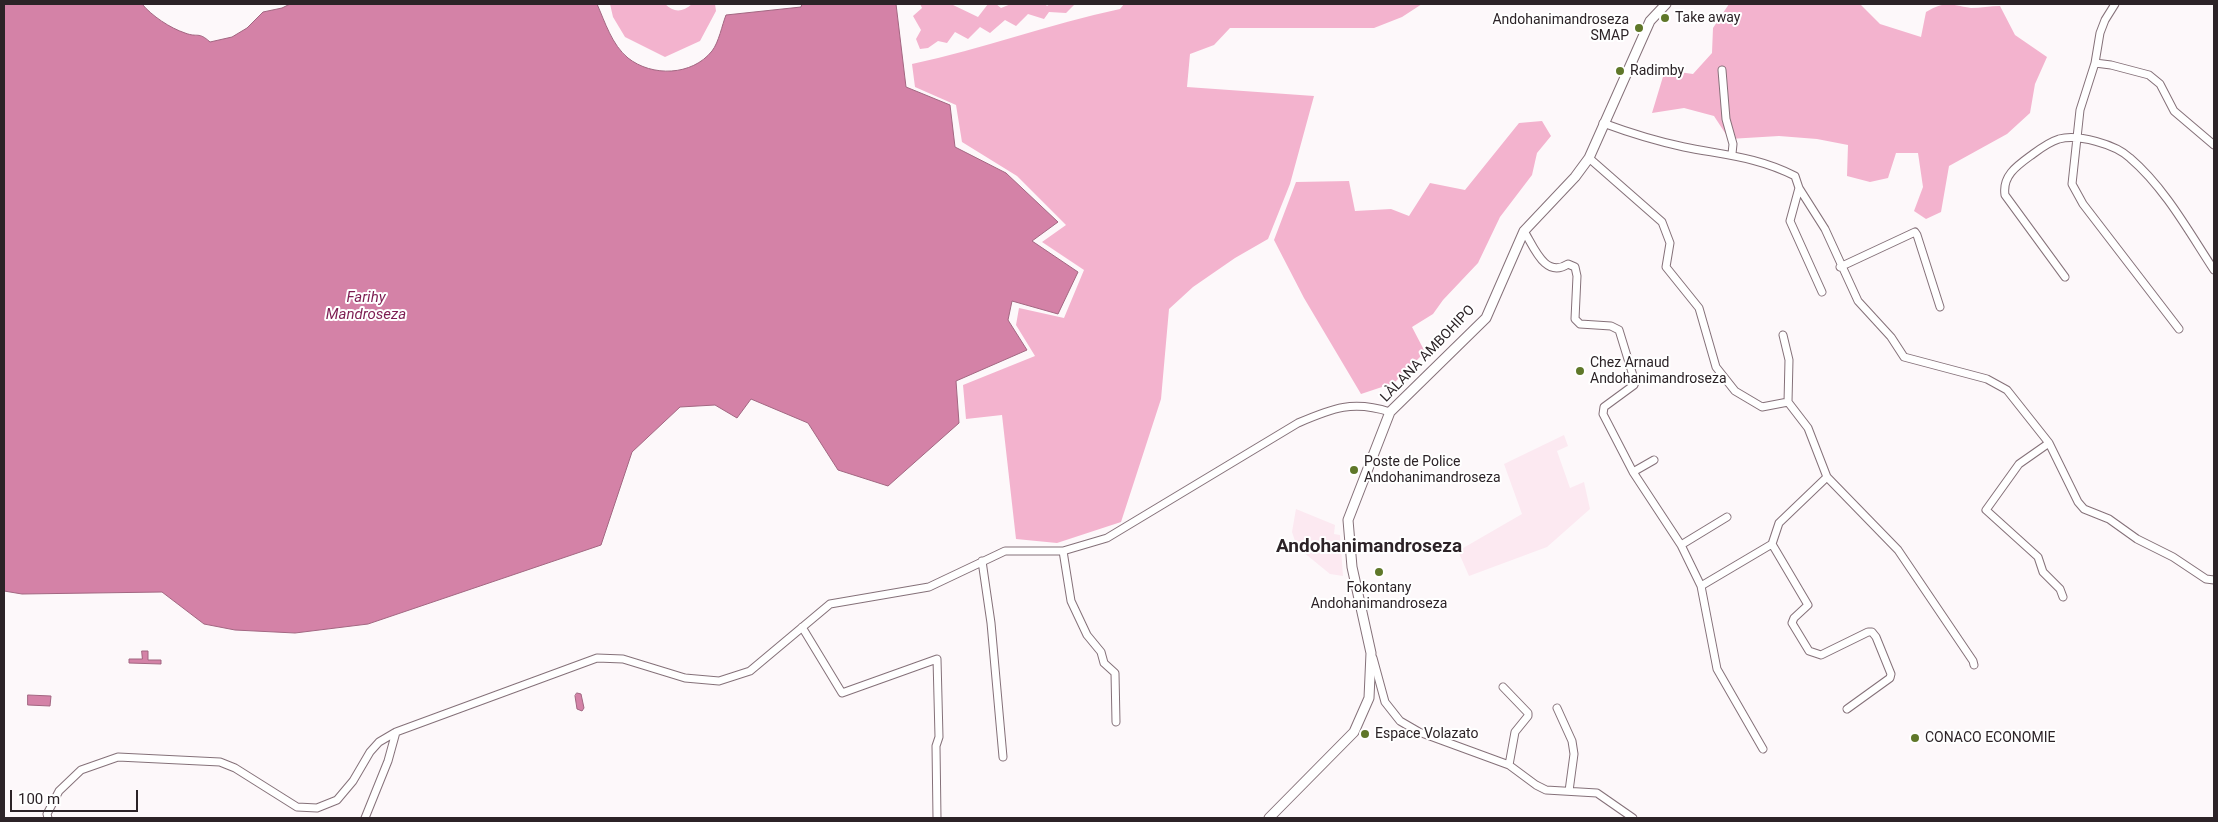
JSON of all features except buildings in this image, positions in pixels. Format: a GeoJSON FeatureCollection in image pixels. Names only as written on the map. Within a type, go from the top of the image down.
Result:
{"type":"FeatureCollection","features":[{"type":"Feature","properties":{"kind":"street","name":"LÀLANA AMBOHIPO"},"geometry":{"type":"LineString","coordinates":[[1269,818],[1354,732],[1369,698],[1371,653],[1352,567],[1348,520],[1390,412],[1486,318],[1524,231],[1589,158],[1650,21],[1666,4]]}},
{"type":"Feature","properties":{"kind":"street"},"geometry":{"type":"LineString","coordinates":[[2115,4],[2105,20],[2100,33],[2095,64],[2080,110],[2072,184],[2076,194],[2179,329]]}},
{"type":"Feature","properties":{"kind":"street"},"geometry":{"type":"LineString","coordinates":[[2095,64],[2111,65],[2149,75],[2160,84],[2174,111],[2214,145]]}},
{"type":"Feature","properties":{"kind":"street"},"geometry":{"type":"LineString","coordinates":[[1722,70],[1726,119],[1733,144],[1732,154]]}},
{"type":"Feature","properties":{"kind":"street"},"geometry":{"type":"LineString","coordinates":[[1603,124],[1653,140],[1732,154],[1774,165],[1795,176],[1799,188],[1825,229],[1840,267],[1858,302],[1891,337],[1904,357],[1987,379],[2007,390],[2049,443],[2078,502],[2084,509],[2109,519],[2152,548],[2172,557],[2206,579],[2214,580]]}},
{"type":"Feature","properties":{"kind":"street"},"geometry":{"type":"LineString","coordinates":[[2065,277],[2005,195],[2004,189],[2012,170],[2042,146],[2059,139],[2076,137],[2107,145],[2129,156],[2149,177],[2174,210],[2214,270]]}},
{"type":"Feature","properties":{"kind":"street"},"geometry":{"type":"LineString","coordinates":[[1589,158],[1662,222],[1670,243],[1666,267],[1699,308],[1716,367],[1735,391],[1762,407],[1788,402]]}},
{"type":"Feature","properties":{"kind":"street"},"geometry":{"type":"LineString","coordinates":[[1799,188],[1790,221],[1822,292]]}},
{"type":"Feature","properties":{"kind":"street"},"geometry":{"type":"LineString","coordinates":[[1524,231],[1547,266],[1554,269],[1560,269],[1568,264],[1575,267],[1578,276],[1575,319],[1577,322],[1580,324],[1611,326],[1619,330],[1635,382],[1634,385],[1604,407],[1603,414],[1633,472],[1681,545],[1701,586],[1717,670],[1763,749]]}},
{"type":"Feature","properties":{"kind":"street"},"geometry":{"type":"LineString","coordinates":[[1840,267],[1915,232],[1918,235],[1940,307]]}},
{"type":"Feature","properties":{"kind":"street"},"geometry":{"type":"LineString","coordinates":[[1783,335],[1789,360],[1788,402],[1808,428],[1827,477],[1898,550],[1974,665]]}},
{"type":"Feature","properties":{"kind":"street"},"geometry":{"type":"LineString","coordinates":[[48,818],[47,814],[59,791],[81,770],[118,757],[220,762],[235,768],[297,807],[317,808],[337,800],[353,782],[370,752],[380,742],[396,732],[596,658],[624,659],[685,678],[719,681],[750,671],[830,604],[928,586],[1005,551],[1063,551],[1107,538],[1298,423],[1325,411],[1348,405],[1370,406],[1390,412]]}},
{"type":"Feature","properties":{"kind":"street"},"geometry":{"type":"LineString","coordinates":[[2049,443],[2019,464],[1986,510],[2038,557],[2043,572],[2060,589],[2062,597]]}},
{"type":"Feature","properties":{"kind":"street"},"geometry":{"type":"LineString","coordinates":[[1633,472],[1654,460]]}},
{"type":"Feature","properties":{"kind":"street"},"geometry":{"type":"LineString","coordinates":[[1701,586],[1772,544],[1779,523],[1827,477]]}},
{"type":"Feature","properties":{"kind":"street"},"geometry":{"type":"LineString","coordinates":[[1681,545],[1727,517]]}},
{"type":"Feature","properties":{"kind":"street"},"geometry":{"type":"LineString","coordinates":[[1772,544],[1808,605],[1794,618],[1792,623],[1808,651],[1821,655],[1868,632],[1872,632],[1876,637],[1891,674],[1890,678],[1846,709]]}},
{"type":"Feature","properties":{"kind":"street"},"geometry":{"type":"LineString","coordinates":[[1063,551],[1071,601],[1087,635],[1101,652],[1104,663],[1114,673],[1116,722]]}},
{"type":"Feature","properties":{"kind":"street"},"geometry":{"type":"LineString","coordinates":[[982,561],[991,623],[1003,757]]}},
{"type":"Feature","properties":{"kind":"street"},"geometry":{"type":"LineString","coordinates":[[802,627],[842,693],[937,659],[939,737],[936,746],[937,818]]}},
{"type":"Feature","properties":{"kind":"street"},"geometry":{"type":"LineString","coordinates":[[1371,653],[1385,702],[1400,721],[1419,732],[1509,765],[1536,786],[1546,790],[1597,793],[1633,818]]}},
{"type":"Feature","properties":{"kind":"street"},"geometry":{"type":"LineString","coordinates":[[1503,687],[1528,713],[1528,716],[1515,732],[1509,765]]}},
{"type":"Feature","properties":{"kind":"street"},"geometry":{"type":"LineString","coordinates":[[1557,708],[1572,741],[1574,754],[1569,790]]}},
{"type":"Feature","properties":{"kind":"street"},"geometry":{"type":"LineString","coordinates":[[365,818],[392,748],[396,732]]}},
{"type":"Feature","properties":{"kind":"shaded area"},"geometry":{"type":"Polygon","coordinates":[[[610,4],[665,4],[672,9],[679,10],[685,9],[692,4],[715,4],[716,11],[700,41],[665,57],[625,37],[613,17],[610,4]]]}},
{"type":"Feature","properties":{"kind":"shaded area"},"geometry":{"type":"Polygon","coordinates":[[[920,4],[951,4],[978,17],[988,4],[996,4],[1001,8],[1011,4],[1045,4],[1047,6],[1050,4],[1075,4],[1066,13],[1049,12],[1044,19],[1028,14],[1016,26],[1005,20],[990,33],[980,27],[968,39],[955,32],[947,43],[938,41],[928,48],[920,49],[916,39],[921,30],[913,16],[922,8],[920,4]]]}},
{"type":"Feature","properties":{"kind":"shaded area"},"geometry":{"type":"Polygon","coordinates":[[[1124,4],[1422,4],[1402,17],[1374,28],[1230,28],[1214,45],[1190,54],[1187,87],[1314,96],[1290,184],[1268,239],[1235,258],[1193,287],[1169,309],[1161,399],[1121,522],[1057,543],[1016,539],[1002,415],[966,419],[963,385],[1035,356],[1016,325],[1019,308],[1064,318],[1084,270],[1042,242],[1066,225],[1017,176],[962,142],[956,105],[915,87],[912,64],[1120,9],[1124,4]]]}},
{"type":"Feature","properties":{"kind":"shaded area"},"geometry":{"type":"Polygon","coordinates":[[[1729,4],[1860,4],[1880,24],[1921,37],[1926,12],[1939,6],[1948,4],[1971,8],[2000,6],[2015,35],[2047,57],[2035,84],[2030,113],[2007,134],[1949,166],[1941,212],[1926,219],[1914,211],[1923,187],[1918,153],[1896,153],[1888,178],[1870,182],[1847,176],[1848,145],[1817,139],[1779,136],[1729,139],[1714,116],[1684,108],[1652,113],[1665,70],[1693,74],[1712,53],[1713,28],[1729,4]]]}},
{"type":"Feature","properties":{"kind":"shaded area"},"geometry":{"type":"Polygon","coordinates":[[[1542,121],[1551,136],[1537,153],[1532,175],[1500,217],[1478,263],[1443,300],[1433,314],[1412,327],[1425,352],[1394,383],[1361,394],[1304,298],[1274,240],[1296,182],[1349,181],[1355,211],[1391,209],[1409,216],[1430,183],[1465,190],[1519,123],[1542,121]]]}},
{"type":"Feature","properties":{"kind":"shaded area"},"geometry":{"type":"Polygon","coordinates":[[[1564,435],[1568,446],[1557,451],[1570,488],[1584,482],[1590,509],[1547,547],[1469,576],[1458,551],[1522,514],[1504,464],[1564,435]]]}},
{"type":"Feature","properties":{"kind":"shaded area"},"geometry":{"type":"Polygon","coordinates":[[[1296,509],[1335,525],[1334,534],[1340,535],[1343,576],[1330,574],[1297,547],[1292,532],[1296,509]]]}},
{"type":"Feature","properties":{"kind":"water","name":"Farihy Mandroseza"},"geometry":{"type":"Polygon","coordinates":[[[4,4],[142,4],[167,25],[185,33],[203,37],[210,42],[232,37],[247,28],[263,12],[282,8],[290,4],[597,4],[613,40],[622,53],[638,64],[648,68],[672,71],[694,65],[712,51],[726,15],[801,7],[802,4],[896,4],[906,87],[950,105],[955,147],[1006,173],[1058,222],[1032,241],[1078,272],[1058,314],[1012,301],[1008,320],[1027,350],[956,381],[959,423],[888,486],[838,470],[808,423],[751,399],[737,418],[715,405],[680,407],[632,452],[601,545],[368,624],[295,633],[235,630],[204,624],[162,592],[22,594],[4,591],[4,4]]]}},
{"type":"Feature","properties":{"kind":"water"},"geometry":{"type":"Polygon","coordinates":[[[142,651],[148,651],[148,660],[161,660],[161,664],[129,663],[129,659],[142,659],[142,651]]]}},
{"type":"Feature","properties":{"kind":"water"},"geometry":{"type":"Polygon","coordinates":[[[577,693],[581,694],[584,708],[582,711],[577,709],[575,696],[577,693]]]}},
{"type":"Feature","properties":{"kind":"water"},"geometry":{"type":"Polygon","coordinates":[[[28,695],[51,696],[50,706],[28,705],[28,695]]]}},
{"type":"Feature","properties":{"kind":"place","name":"Take away"},"geometry":{"type":"Point","coordinates":[1665,18]}},
{"type":"Feature","properties":{"kind":"place","name":"Andohanimandroseza SMAP"},"geometry":{"type":"Point","coordinates":[1639,28]}},
{"type":"Feature","properties":{"kind":"place","name":"Radimby"},"geometry":{"type":"Point","coordinates":[1620,71]}},
{"type":"Feature","properties":{"kind":"place","name":"Chez Arnaud Andohanimandroseza"},"geometry":{"type":"Point","coordinates":[1580,371]}},
{"type":"Feature","properties":{"kind":"place","name":"Poste de Police Andohanimandroseza"},"geometry":{"type":"Point","coordinates":[1354,470]}},
{"type":"Feature","properties":{"kind":"place","name":"Fokontany Andohanimandroseza"},"geometry":{"type":"Point","coordinates":[1379,572]}},
{"type":"Feature","properties":{"kind":"place","name":"Espace Volazato"},"geometry":{"type":"Point","coordinates":[1365,734]}},
{"type":"Feature","properties":{"kind":"place","name":"CONACO ECONOMIE"},"geometry":{"type":"Point","coordinates":[1915,738]}},
{"type":"Feature","properties":{"kind":"district","name":"Andohanimandroseza"},"geometry":{"type":"Point","coordinates":[1369,547]}}]}
